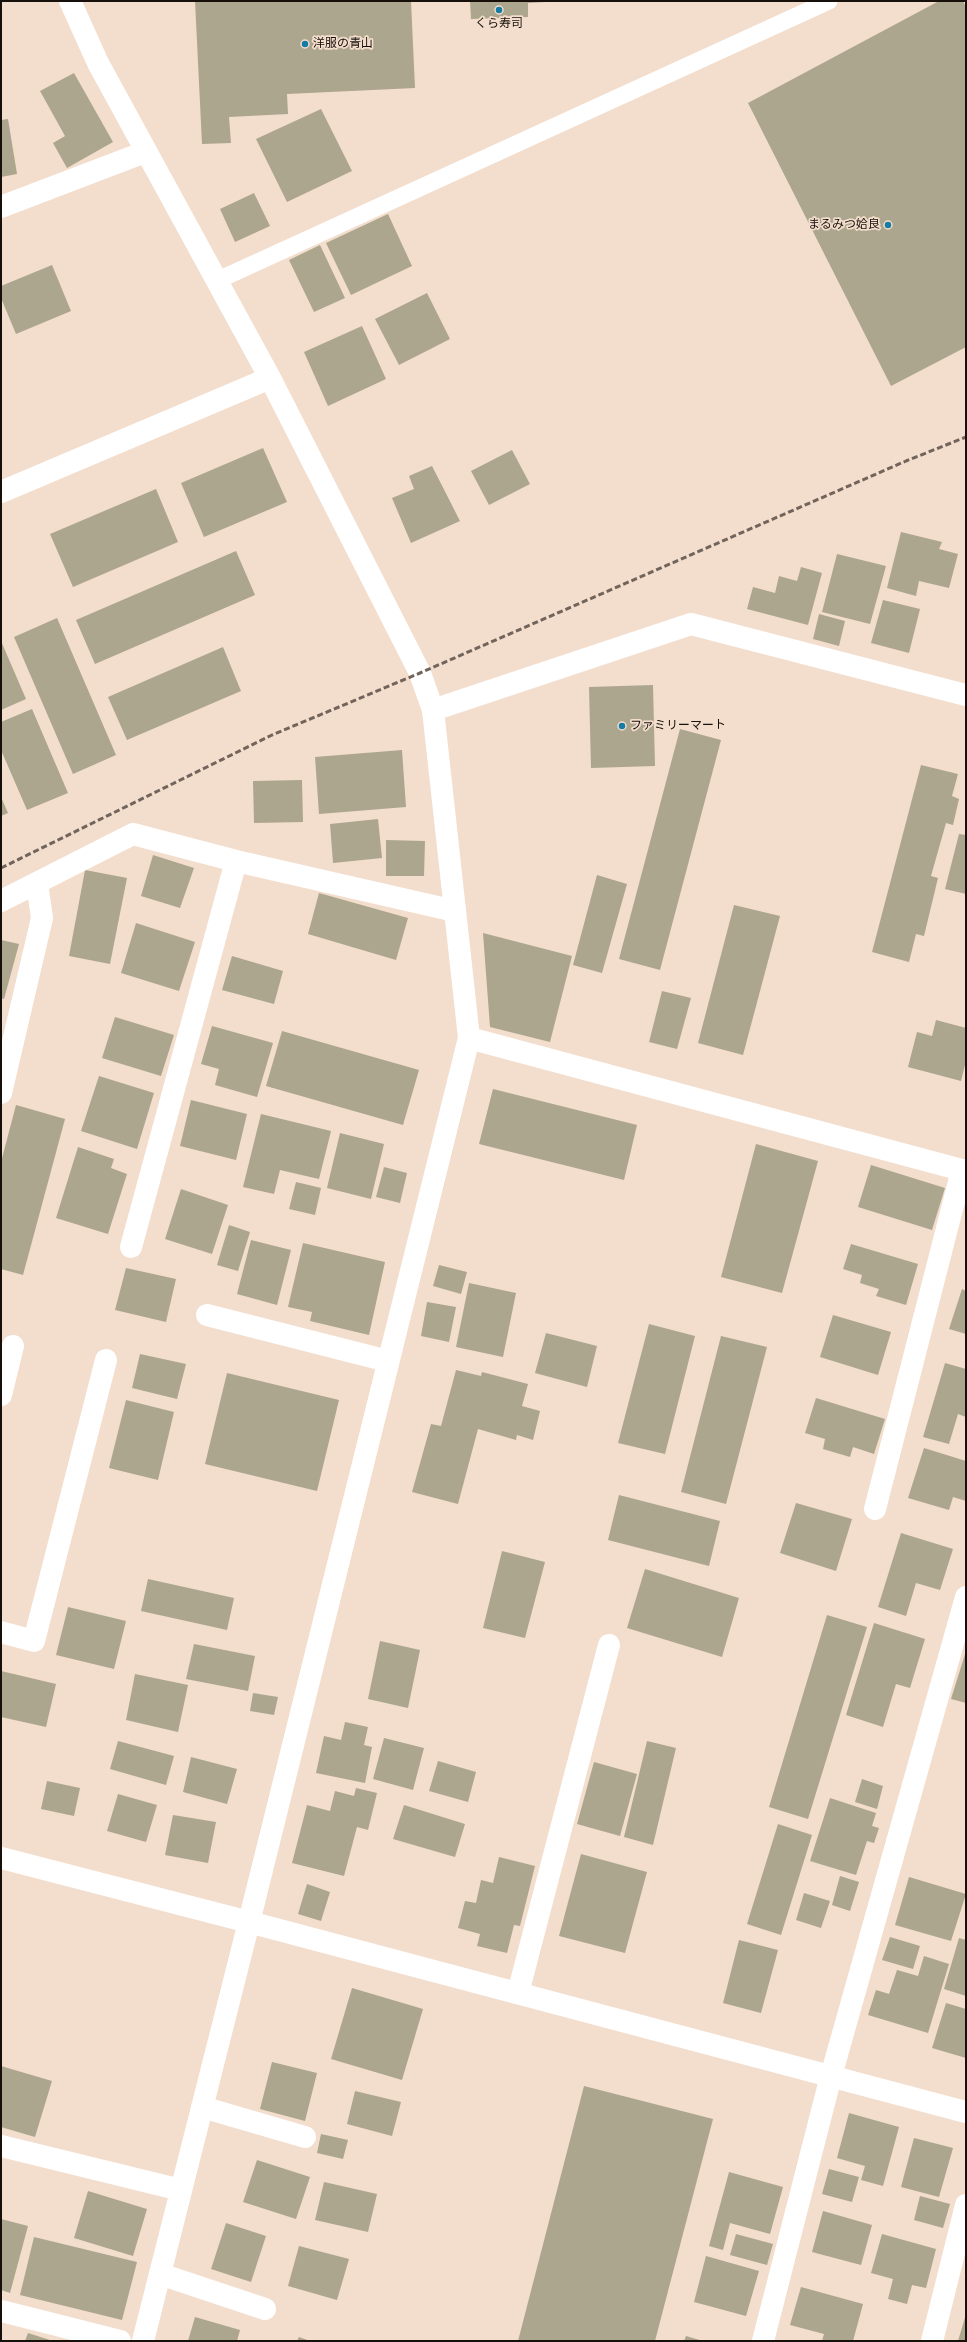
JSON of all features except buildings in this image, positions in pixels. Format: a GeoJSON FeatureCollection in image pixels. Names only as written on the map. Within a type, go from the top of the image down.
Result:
{"type":"FeatureCollection","features":[{"type":"Feature","properties":{"kind":"street"},"geometry":{"type":"LineString","coordinates":[[70,1],[98,63],[145,152],[270,378],[420,673],[433,710],[469,1038],[143,2341]]}},
{"type":"Feature","properties":{"kind":"street"},"geometry":{"type":"LineString","coordinates":[[1,207],[145,152]]}},
{"type":"Feature","properties":{"kind":"street"},"geometry":{"type":"LineString","coordinates":[[1,492],[270,378]]}},
{"type":"Feature","properties":{"kind":"street"},"geometry":{"type":"LineString","coordinates":[[433,710],[691,624],[966,695]]}},
{"type":"Feature","properties":{"kind":"street"},"geometry":{"type":"LineString","coordinates":[[1,901],[133,834],[236,861],[455,911]]}},
{"type":"Feature","properties":{"kind":"street"},"geometry":{"type":"LineString","coordinates":[[131,1247],[236,861]]}},
{"type":"Feature","properties":{"kind":"street"},"geometry":{"type":"LineString","coordinates":[[1,1093],[42,918],[37,883]]}},
{"type":"Feature","properties":{"kind":"street"},"geometry":{"type":"LineString","coordinates":[[469,1038],[964,1170],[875,1509]]}},
{"type":"Feature","properties":{"kind":"street"},"geometry":{"type":"LineString","coordinates":[[207,1314],[388,1361]]}},
{"type":"Feature","properties":{"kind":"street"},"geometry":{"type":"LineString","coordinates":[[1,1395],[13,1346]]}},
{"type":"Feature","properties":{"kind":"street"},"geometry":{"type":"LineString","coordinates":[[1,1632],[34,1641],[106,1360]]}},
{"type":"Feature","properties":{"kind":"street"},"geometry":{"type":"LineString","coordinates":[[763,2341],[831,2076],[966,1597]]}},
{"type":"Feature","properties":{"kind":"street"},"geometry":{"type":"LineString","coordinates":[[518,1993],[609,1645]]}},
{"type":"Feature","properties":{"kind":"street"},"geometry":{"type":"LineString","coordinates":[[1,1858],[966,2112]]}},
{"type":"Feature","properties":{"kind":"street"},"geometry":{"type":"LineString","coordinates":[[202,2107],[305,2137]]}},
{"type":"Feature","properties":{"kind":"street"},"geometry":{"type":"LineString","coordinates":[[1,2146],[181,2190]]}},
{"type":"Feature","properties":{"kind":"street"},"geometry":{"type":"LineString","coordinates":[[932,2341],[966,2204]]}},
{"type":"Feature","properties":{"kind":"street"},"geometry":{"type":"LineString","coordinates":[[160,2274],[266,2309]]}},
{"type":"Feature","properties":{"kind":"street"},"geometry":{"type":"LineString","coordinates":[[1,2311],[120,2341]]}},
{"type":"Feature","properties":{"kind":"lane"},"geometry":{"type":"LineString","coordinates":[[216,281],[829,1]]}},
{"type":"Feature","properties":{"kind":"railway"},"geometry":{"type":"LineString","coordinates":[[1,868],[272,735],[420,673],[906,461],[966,437]]}},
{"type":"Feature","properties":{"kind":"place","name":"くら寿司"},"geometry":{"type":"Point","coordinates":[499,10]}},
{"type":"Feature","properties":{"kind":"place","name":"洋服の青山"},"geometry":{"type":"Point","coordinates":[305,44]}},
{"type":"Feature","properties":{"kind":"place","name":"まるみつ姶良"},"geometry":{"type":"Point","coordinates":[888,225]}},
{"type":"Feature","properties":{"kind":"place","name":"ファミリーマート"},"geometry":{"type":"Point","coordinates":[622,726]}}]}
